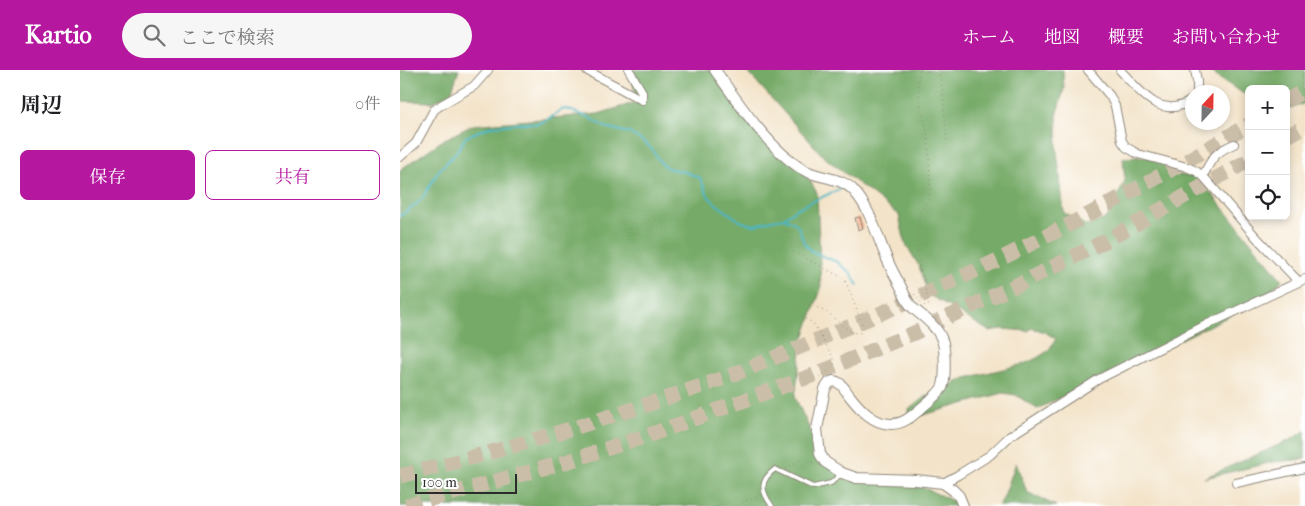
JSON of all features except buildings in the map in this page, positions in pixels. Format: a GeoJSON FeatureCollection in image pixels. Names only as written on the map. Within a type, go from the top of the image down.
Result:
{"type":"FeatureCollection","features":[{"type":"Feature","properties":{"kind":"street"},"geometry":{"type":"LineString","coordinates":[[400,157],[416,142],[434,110],[474,86],[488,70]]}},
{"type":"Feature","properties":{"kind":"street"},"geometry":{"type":"LineString","coordinates":[[586,70],[642,100],[642,92],[629,70]]}},
{"type":"Feature","properties":{"kind":"street"},"geometry":{"type":"LineString","coordinates":[[715,70],[734,98],[777,149],[802,169],[816,176],[841,182],[852,189],[865,205],[887,259],[911,306],[927,319],[943,341],[943,386],[934,397],[908,420],[898,424],[880,423],[867,416],[840,383],[833,380],[829,382],[825,389],[818,429],[820,454],[825,462],[842,473],[856,478],[943,483],[959,496],[963,506]]}},
{"type":"Feature","properties":{"kind":"street"},"geometry":{"type":"LineString","coordinates":[[943,483],[990,455],[1017,432],[1099,379],[1206,325],[1302,280],[1256,237],[1196,170],[1138,154],[1126,147],[1122,141],[1115,106],[1110,96],[1088,70]]}},
{"type":"Feature","properties":{"kind":"street"},"geometry":{"type":"LineString","coordinates":[[1120,70],[1158,106],[1177,108],[1185,104]]}},
{"type":"Feature","properties":{"kind":"street"},"geometry":{"type":"LineString","coordinates":[[1195,70],[1197,85]]}},
{"type":"Feature","properties":{"kind":"street"},"geometry":{"type":"LineString","coordinates":[[1203,176],[1214,155],[1234,144]]}},
{"type":"Feature","properties":{"kind":"street"},"geometry":{"type":"LineString","coordinates":[[1236,483],[1305,468]]}},
{"type":"Feature","properties":{"kind":"lane"},"geometry":{"type":"LineString","coordinates":[[772,506],[766,496],[763,485],[766,475],[775,469],[812,487],[831,484],[842,473]]}},
{"type":"Feature","properties":{"kind":"path"},"geometry":{"type":"LineString","coordinates":[[808,70],[814,74],[818,70]]}},
{"type":"Feature","properties":{"kind":"path"},"geometry":{"type":"LineString","coordinates":[[912,291],[925,306],[930,304],[918,259],[917,244],[919,215],[930,199],[928,138],[919,98],[918,78],[920,70]]}},
{"type":"Feature","properties":{"kind":"path"},"geometry":{"type":"LineString","coordinates":[[938,70],[942,86],[946,140]]}},
{"type":"Feature","properties":{"kind":"path"},"geometry":{"type":"LineString","coordinates":[[779,233],[793,232],[792,250],[843,278],[862,324],[860,333],[854,333],[828,312],[802,303],[796,308],[797,314],[813,323],[834,359],[835,362],[832,369],[820,377],[825,389]]}},
{"type":"Feature","properties":{"kind":"path"},"geometry":{"type":"LineString","coordinates":[[782,472],[802,458],[814,464],[825,462]]}},
{"type":"Feature","properties":{"kind":"path"},"geometry":{"type":"LineString","coordinates":[[738,506],[744,501],[766,496]]}},
{"type":"Feature","properties":{"kind":"green space"},"geometry":{"type":"Polygon","coordinates":[[[400,70],[459,70],[451,93],[433,102],[400,101],[400,70]]]}},
{"type":"Feature","properties":{"kind":"green space"},"geometry":{"type":"Polygon","coordinates":[[[630,70],[715,70],[760,131],[809,179],[817,193],[821,289],[802,343],[795,397],[817,445],[834,466],[856,479],[922,487],[964,506],[400,506],[400,170],[443,140],[473,125],[598,114],[637,102],[630,70]]]}},
{"type":"Feature","properties":{"kind":"green space"},"geometry":{"type":"Polygon","coordinates":[[[746,70],[1063,70],[1064,89],[1057,113],[1057,151],[1064,213],[1087,226],[1107,218],[1125,181],[1123,158],[1150,156],[1180,175],[1198,177],[1282,280],[1256,303],[1037,409],[1016,395],[1003,393],[923,415],[909,416],[909,409],[926,396],[966,378],[1024,364],[1048,351],[1056,339],[1045,332],[1032,328],[1028,331],[1002,329],[989,331],[928,294],[919,266],[905,243],[899,215],[824,157],[746,70]]]}},
{"type":"Feature","properties":{"kind":"green space"},"geometry":{"type":"Polygon","coordinates":[[[1211,70],[1305,70],[1305,103],[1290,109],[1290,85],[1245,85],[1245,94],[1217,77],[1211,70]]]}},
{"type":"Feature","properties":{"kind":"green space"},"geometry":{"type":"Polygon","coordinates":[[[1305,431],[1305,459],[1273,462],[1204,478],[1292,439],[1305,431]]]}},
{"type":"Feature","properties":{"kind":"green space"},"geometry":{"type":"Polygon","coordinates":[[[1016,463],[1027,492],[1056,506],[998,506],[1003,499],[1016,463]]]}},
{"type":"Feature","properties":{"kind":"waterway"},"geometry":{"type":"LineString","coordinates":[[400,216],[422,199],[439,170],[454,155],[466,137],[492,126],[538,124],[560,110],[566,109],[588,117],[605,127],[629,133],[644,142],[667,168],[700,178],[708,196],[716,204],[740,221],[748,224],[755,225],[784,218],[796,209],[842,188]]}},
{"type":"Feature","properties":{"kind":"waterway"},"geometry":{"type":"LineString","coordinates":[[784,218],[795,223],[799,228],[804,243],[811,251],[837,262],[851,273],[858,286]]}},
{"type":"Feature","properties":{"kind":"tunnel"},"geometry":{"type":"LineString","coordinates":[[1290,99],[1305,90]]}},
{"type":"Feature","properties":{"kind":"tunnel"},"geometry":{"type":"LineString","coordinates":[[400,476],[482,455],[644,406],[724,378],[778,356],[939,288],[992,263],[1148,183],[1245,126]]}},
{"type":"Feature","properties":{"kind":"tunnel"},"geometry":{"type":"LineString","coordinates":[[1290,135],[1305,126]]}},
{"type":"Feature","properties":{"kind":"tunnel"},"geometry":{"type":"LineString","coordinates":[[406,506],[569,461],[655,433],[811,376],[914,333],[1021,283],[1109,239],[1245,162]]}}]}
